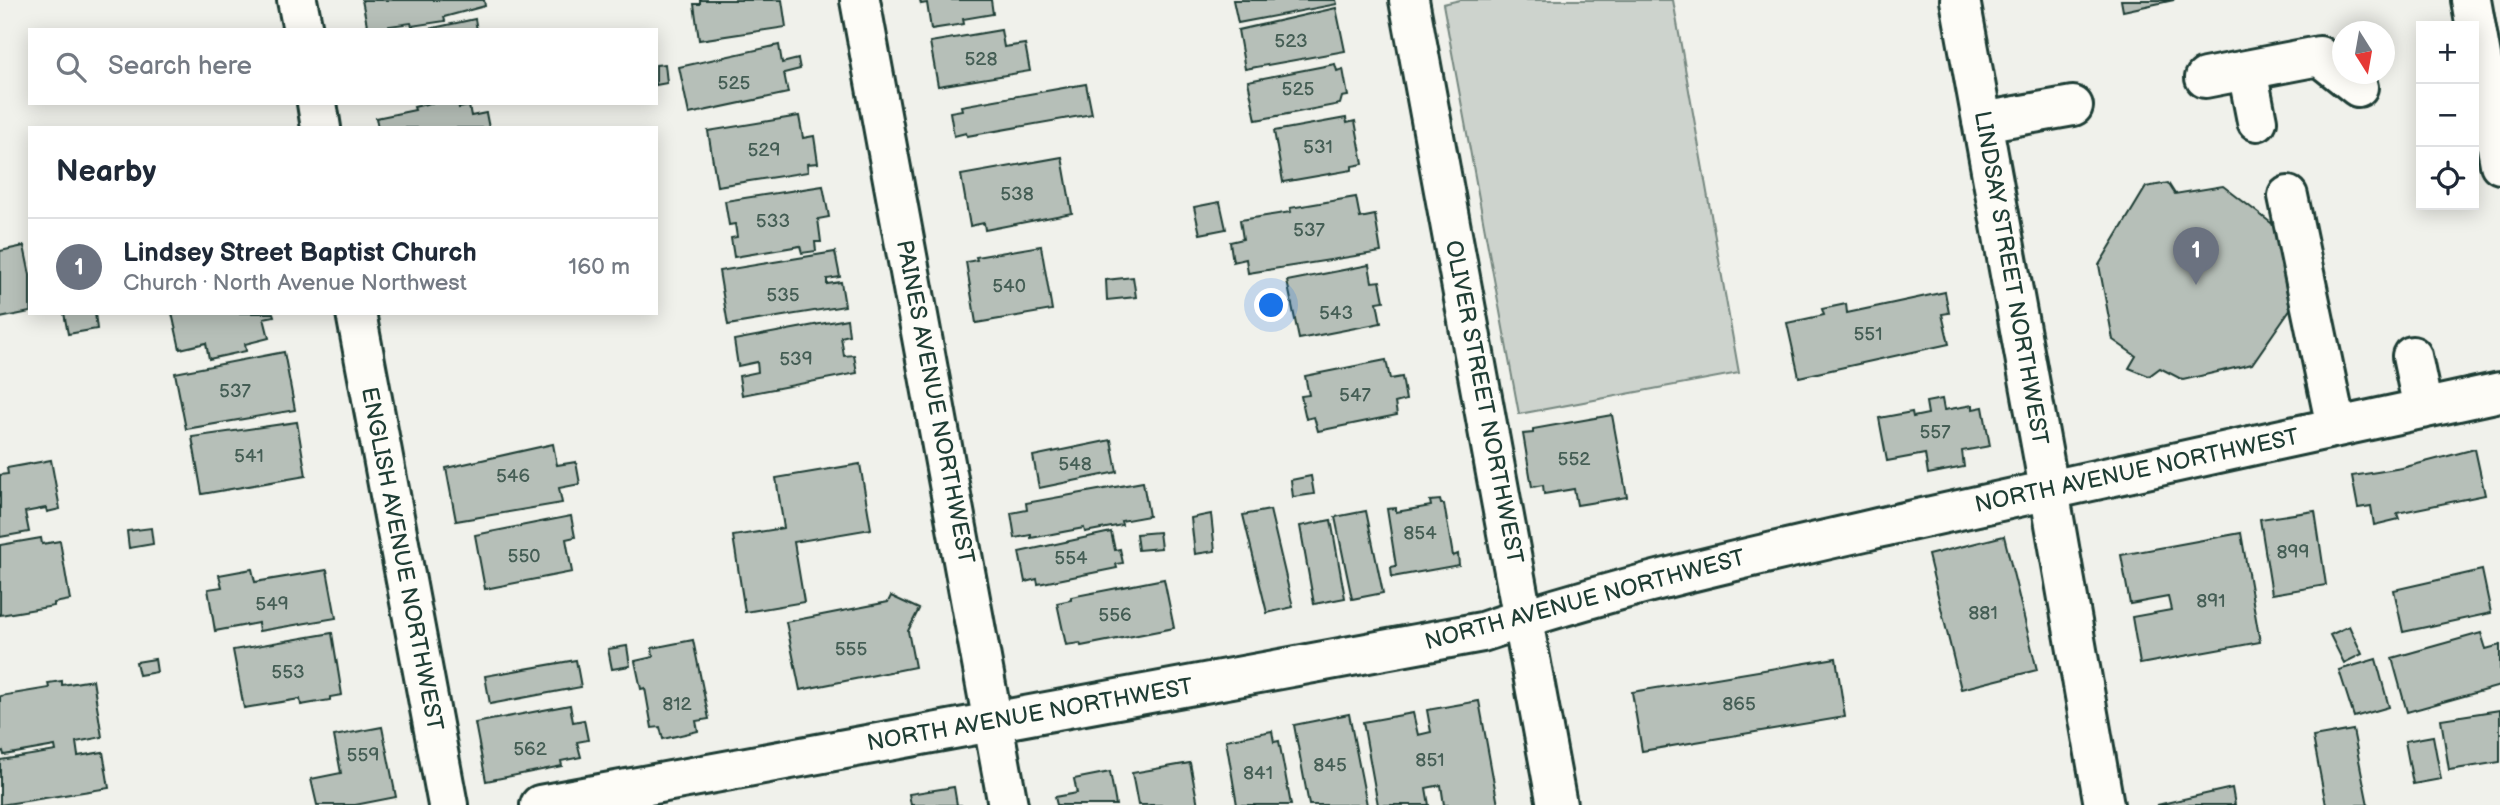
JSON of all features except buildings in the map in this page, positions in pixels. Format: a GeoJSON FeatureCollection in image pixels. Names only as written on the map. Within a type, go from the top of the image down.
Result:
{"type":"FeatureCollection","features":[{"type":"Feature","properties":{"kind":"street"},"geometry":{"type":"LineString","coordinates":[[298,0],[303,28]]}},
{"type":"Feature","properties":{"kind":"street","name":"PAINES AVENUE NORTHWEST"},"geometry":{"type":"LineString","coordinates":[[860,0],[1008,805]]}},
{"type":"Feature","properties":{"kind":"street","name":"OLIVER STREET NORTHWEST"},"geometry":{"type":"LineString","coordinates":[[1409,0],[1557,805]]}},
{"type":"Feature","properties":{"kind":"street","name":"LINDSAY STREET NORTHWEST"},"geometry":{"type":"LineString","coordinates":[[1960,0],[2049,489],[2097,804]]}},
{"type":"Feature","properties":{"kind":"street"},"geometry":{"type":"LineString","coordinates":[[2471,0],[2500,164]]}},
{"type":"Feature","properties":{"kind":"street"},"geometry":{"type":"LineString","coordinates":[[2204,78],[2319,57],[2358,87]]}},
{"type":"Feature","properties":{"kind":"street"},"geometry":{"type":"LineString","coordinates":[[2247,70],[2257,121]]}},
{"type":"Feature","properties":{"kind":"street"},"geometry":{"type":"LineString","coordinates":[[317,105],[321,126]]}},
{"type":"Feature","properties":{"kind":"street"},"geometry":{"type":"LineString","coordinates":[[1982,122],[2073,106]]}},
{"type":"Feature","properties":{"kind":"street"},"geometry":{"type":"LineString","coordinates":[[2288,196],[2336,428]]}},
{"type":"Feature","properties":{"kind":"street","name":"ENGLISH AVENUE NORTHWEST"},"geometry":{"type":"LineString","coordinates":[[356,315],[448,805]]}},
{"type":"Feature","properties":{"kind":"street"},"geometry":{"type":"LineString","coordinates":[[2412,356],[2423,409]]}},
{"type":"Feature","properties":{"kind":"street","name":"NORTH AVENUE NORTHWEST"},"geometry":{"type":"LineString","coordinates":[[540,805],[1482,632],[1524,618],[1742,559],[2049,489],[2500,392]]}},
{"type":"Feature","properties":{"kind":"shaded area"},"geometry":{"type":"Polygon","coordinates":[[[1460,0],[1673,0],[1739,373],[1519,414],[1443,4],[1460,0]]]}},
{"type":"Feature","properties":{"kind":"place","name":"Lindsey Street Baptist Church"},"geometry":{"type":"Point","coordinates":[2196,285]}}]}
